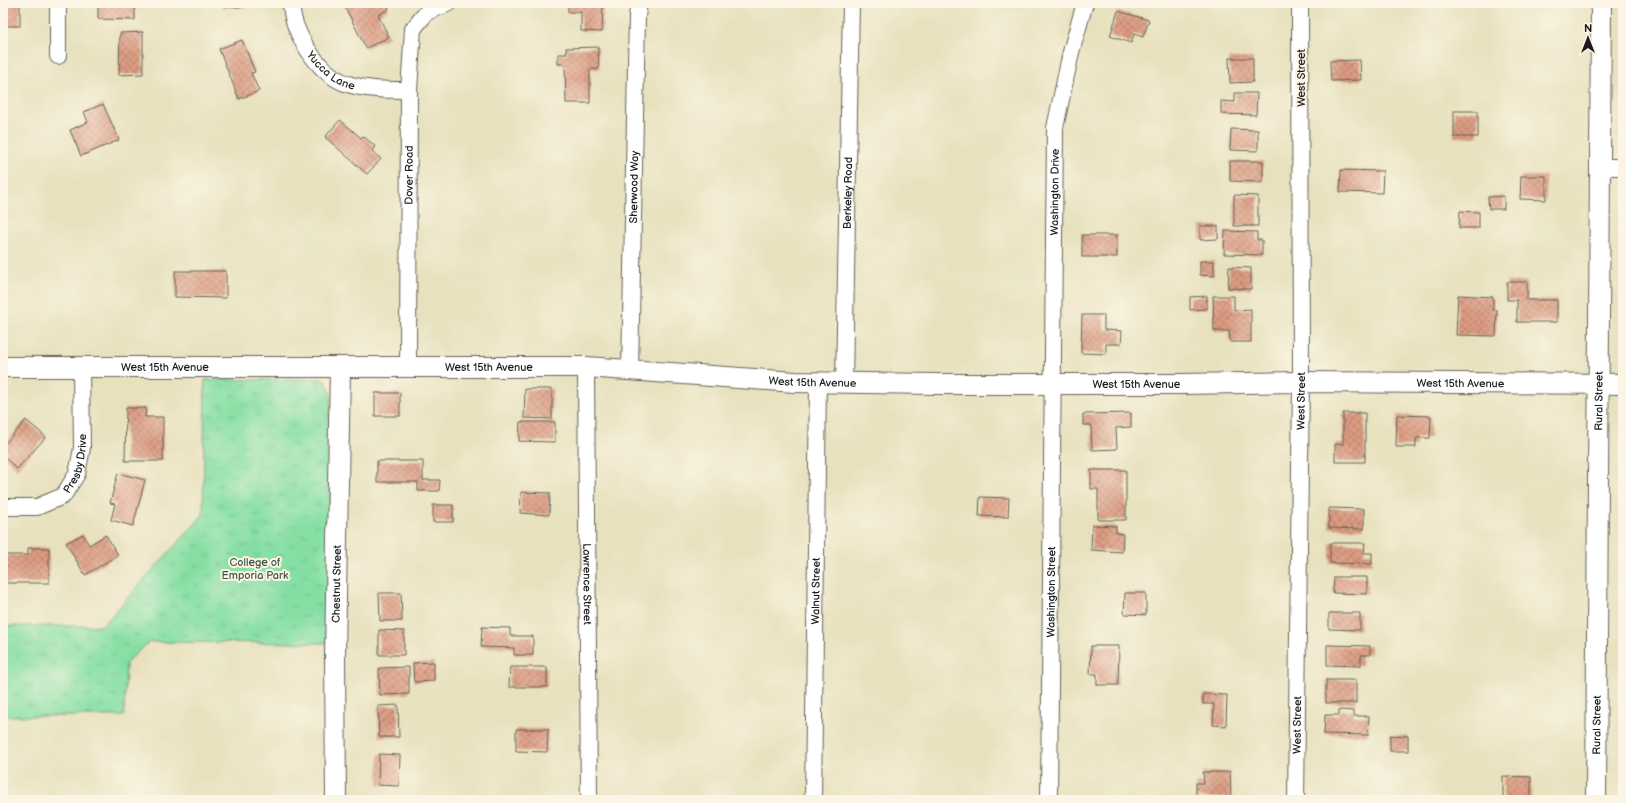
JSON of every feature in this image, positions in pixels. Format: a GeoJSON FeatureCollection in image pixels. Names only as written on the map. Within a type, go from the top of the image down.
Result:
{"type":"FeatureCollection","features":[{"type":"Feature","properties":{"kind":"street"},"geometry":{"type":"LineString","coordinates":[[58,3],[58,56]]}},
{"type":"Feature","properties":{"kind":"street","name":"Yucca Lane"},"geometry":{"type":"LineString","coordinates":[[291,3],[292,14],[301,38],[320,67],[345,83],[377,89],[409,90]]}},
{"type":"Feature","properties":{"kind":"street","name":"Dover Road"},"geometry":{"type":"LineString","coordinates":[[408,367],[409,90],[413,29],[427,12],[449,3]]}},
{"type":"Feature","properties":{"kind":"street","name":"Sherwood Way"},"geometry":{"type":"LineString","coordinates":[[630,371],[637,16],[639,3]]}},
{"type":"Feature","properties":{"kind":"street","name":"Berkeley Road"},"geometry":{"type":"LineString","coordinates":[[844,383],[851,3]]}},
{"type":"Feature","properties":{"kind":"street","name":"Washington Drive"},"geometry":{"type":"LineString","coordinates":[[1051,385],[1055,128],[1071,52],[1085,3]]}},
{"type":"Feature","properties":{"kind":"street","name":"West Street"},"geometry":{"type":"LineString","coordinates":[[1296,800],[1301,382],[1300,3]]}},
{"type":"Feature","properties":{"kind":"street","name":"Rural Street"},"geometry":{"type":"LineString","coordinates":[[1596,800],[1601,3]]}},
{"type":"Feature","properties":{"kind":"street"},"geometry":{"type":"LineString","coordinates":[[1600,167],[1623,167]]}},
{"type":"Feature","properties":{"kind":"street","name":"West 15th Avenue"},"geometry":{"type":"LineString","coordinates":[[3,367],[586,367],[818,383],[1051,385],[1301,382],[1623,384]]}},
{"type":"Feature","properties":{"kind":"street","name":"Presby Drive"},"geometry":{"type":"LineString","coordinates":[[3,507],[37,507],[63,496],[77,474],[82,448],[81,367]]}},
{"type":"Feature","properties":{"kind":"street","name":"Lawrence Street"},"geometry":{"type":"LineString","coordinates":[[586,367],[589,800]]}},
{"type":"Feature","properties":{"kind":"street","name":"Chestnut Street"},"geometry":{"type":"LineString","coordinates":[[336,800],[335,656],[340,368]]}},
{"type":"Feature","properties":{"kind":"street","name":"Walnut Street"},"geometry":{"type":"LineString","coordinates":[[813,800],[818,383]]}},
{"type":"Feature","properties":{"kind":"street","name":"Washington Street"},"geometry":{"type":"LineString","coordinates":[[1049,800],[1051,385]]}},
{"type":"Feature","properties":{"kind":"green space","name":"College of Emporia Park"},"geometry":{"type":"Polygon","coordinates":[[[321,379],[326,382],[331,393],[329,643],[149,642],[126,663],[124,716],[3,716],[3,626],[102,626],[203,515],[205,380],[321,379]]]}},
{"type":"Feature","properties":{"kind":"building"},"geometry":{"type":"Polygon","coordinates":[[[3,3],[20,3],[20,26],[3,26],[3,3]]]}},
{"type":"Feature","properties":{"kind":"building"},"geometry":{"type":"Polygon","coordinates":[[[98,3],[135,3],[135,20],[98,19],[98,3]]]}},
{"type":"Feature","properties":{"kind":"building"},"geometry":{"type":"Polygon","coordinates":[[[224,3],[244,3],[244,7],[224,7],[224,3]]]}},
{"type":"Feature","properties":{"kind":"building"},"geometry":{"type":"Polygon","coordinates":[[[343,3],[386,3],[389,9],[378,15],[389,37],[366,48],[343,3]]]}},
{"type":"Feature","properties":{"kind":"building"},"geometry":{"type":"Polygon","coordinates":[[[568,3],[603,3],[602,32],[581,31],[581,12],[568,12],[568,3]]]}},
{"type":"Feature","properties":{"kind":"building"},"geometry":{"type":"Polygon","coordinates":[[[1118,11],[1149,20],[1143,37],[1134,34],[1131,43],[1110,36],[1118,11]]]}},
{"type":"Feature","properties":{"kind":"building"},"geometry":{"type":"Polygon","coordinates":[[[143,32],[143,74],[119,75],[120,33],[143,32]]]}},
{"type":"Feature","properties":{"kind":"building"},"geometry":{"type":"Polygon","coordinates":[[[242,40],[255,72],[251,73],[259,91],[239,99],[219,49],[242,40]]]}},
{"type":"Feature","properties":{"kind":"building"},"geometry":{"type":"Polygon","coordinates":[[[598,47],[599,69],[590,69],[590,103],[566,103],[565,64],[558,64],[558,54],[567,54],[566,48],[598,47]]]}},
{"type":"Feature","properties":{"kind":"building"},"geometry":{"type":"Polygon","coordinates":[[[1229,58],[1253,58],[1253,82],[1230,83],[1229,58]]]}},
{"type":"Feature","properties":{"kind":"building"},"geometry":{"type":"Polygon","coordinates":[[[1360,60],[1361,80],[1331,81],[1330,61],[1360,60]]]}},
{"type":"Feature","properties":{"kind":"building"},"geometry":{"type":"Polygon","coordinates":[[[1235,93],[1257,93],[1256,115],[1221,114],[1221,101],[1235,102],[1235,93]]]}},
{"type":"Feature","properties":{"kind":"building"},"geometry":{"type":"Polygon","coordinates":[[[103,104],[119,140],[81,156],[70,130],[88,122],[84,112],[103,104]]]}},
{"type":"Feature","properties":{"kind":"building"},"geometry":{"type":"Polygon","coordinates":[[[1454,111],[1478,111],[1478,137],[1454,137],[1454,111]]]}},
{"type":"Feature","properties":{"kind":"building"},"geometry":{"type":"Polygon","coordinates":[[[340,120],[361,138],[363,136],[375,146],[372,151],[381,159],[367,174],[325,137],[340,120]]]}},
{"type":"Feature","properties":{"kind":"building"},"geometry":{"type":"Polygon","coordinates":[[[1231,129],[1258,130],[1258,151],[1230,150],[1231,129]]]}},
{"type":"Feature","properties":{"kind":"building"},"geometry":{"type":"Polygon","coordinates":[[[1230,161],[1263,161],[1263,182],[1230,181],[1230,161]]]}},
{"type":"Feature","properties":{"kind":"building"},"geometry":{"type":"Polygon","coordinates":[[[1341,170],[1383,171],[1382,193],[1340,192],[1341,170]]]}},
{"type":"Feature","properties":{"kind":"building"},"geometry":{"type":"Polygon","coordinates":[[[1521,176],[1546,176],[1546,200],[1520,199],[1521,176]]]}},
{"type":"Feature","properties":{"kind":"building"},"geometry":{"type":"Polygon","coordinates":[[[1234,195],[1258,196],[1258,226],[1234,226],[1234,195]]]}},
{"type":"Feature","properties":{"kind":"building"},"geometry":{"type":"Polygon","coordinates":[[[1504,196],[1504,209],[1489,209],[1488,197],[1504,196]]]}},
{"type":"Feature","properties":{"kind":"building"},"geometry":{"type":"Polygon","coordinates":[[[1460,211],[1479,212],[1479,228],[1459,228],[1460,211]]]}},
{"type":"Feature","properties":{"kind":"building"},"geometry":{"type":"Polygon","coordinates":[[[1200,226],[1218,226],[1218,239],[1200,240],[1200,226]]]}},
{"type":"Feature","properties":{"kind":"building"},"geometry":{"type":"Polygon","coordinates":[[[1225,231],[1257,232],[1257,240],[1262,240],[1262,255],[1224,254],[1225,231]]]}},
{"type":"Feature","properties":{"kind":"building"},"geometry":{"type":"Polygon","coordinates":[[[1082,235],[1117,235],[1117,257],[1082,257],[1082,235]]]}},
{"type":"Feature","properties":{"kind":"building"},"geometry":{"type":"Polygon","coordinates":[[[1200,261],[1214,261],[1214,276],[1200,275],[1200,261]]]}},
{"type":"Feature","properties":{"kind":"building"},"geometry":{"type":"Polygon","coordinates":[[[1229,267],[1251,268],[1251,289],[1228,288],[1229,267]]]}},
{"type":"Feature","properties":{"kind":"building"},"geometry":{"type":"Polygon","coordinates":[[[175,271],[226,271],[226,298],[175,297],[175,271]]]}},
{"type":"Feature","properties":{"kind":"building"},"geometry":{"type":"Polygon","coordinates":[[[1507,282],[1527,282],[1527,300],[1557,300],[1557,322],[1517,322],[1517,300],[1507,300],[1507,282]]]}},
{"type":"Feature","properties":{"kind":"building"},"geometry":{"type":"Polygon","coordinates":[[[1458,295],[1493,297],[1493,310],[1497,310],[1496,336],[1456,335],[1458,295]]]}},
{"type":"Feature","properties":{"kind":"building"},"geometry":{"type":"Polygon","coordinates":[[[1207,296],[1207,309],[1190,310],[1190,297],[1207,296]]]}},
{"type":"Feature","properties":{"kind":"building"},"geometry":{"type":"Polygon","coordinates":[[[1213,296],[1234,296],[1234,310],[1251,309],[1251,342],[1230,342],[1229,331],[1214,331],[1213,296]]]}},
{"type":"Feature","properties":{"kind":"building"},"geometry":{"type":"Polygon","coordinates":[[[1082,315],[1104,315],[1104,330],[1122,331],[1121,344],[1106,344],[1106,354],[1081,353],[1082,315]]]}},
{"type":"Feature","properties":{"kind":"building"},"geometry":{"type":"Polygon","coordinates":[[[525,389],[552,389],[552,419],[524,418],[525,389]]]}},
{"type":"Feature","properties":{"kind":"building"},"geometry":{"type":"Polygon","coordinates":[[[375,393],[400,393],[400,416],[375,416],[375,393]]]}},
{"type":"Feature","properties":{"kind":"building"},"geometry":{"type":"Polygon","coordinates":[[[126,408],[146,408],[145,417],[163,417],[163,461],[125,461],[126,408]]]}},
{"type":"Feature","properties":{"kind":"building"},"geometry":{"type":"Polygon","coordinates":[[[1131,413],[1131,427],[1116,428],[1117,449],[1092,450],[1091,425],[1083,425],[1083,414],[1131,413]]]}},
{"type":"Feature","properties":{"kind":"building"},"geometry":{"type":"Polygon","coordinates":[[[1343,413],[1365,413],[1365,462],[1335,462],[1335,444],[1343,444],[1343,413]]]}},
{"type":"Feature","properties":{"kind":"building"},"geometry":{"type":"Polygon","coordinates":[[[1397,415],[1431,416],[1430,438],[1416,438],[1416,447],[1396,447],[1397,415]]]}},
{"type":"Feature","properties":{"kind":"building"},"geometry":{"type":"Polygon","coordinates":[[[26,420],[46,437],[17,469],[3,456],[3,446],[26,420]]]}},
{"type":"Feature","properties":{"kind":"building"},"geometry":{"type":"Polygon","coordinates":[[[520,422],[555,422],[555,442],[519,441],[520,422]]]}},
{"type":"Feature","properties":{"kind":"building"},"geometry":{"type":"Polygon","coordinates":[[[377,461],[423,461],[423,480],[440,480],[439,491],[418,491],[418,482],[377,482],[377,461]]]}},
{"type":"Feature","properties":{"kind":"building"},"geometry":{"type":"Polygon","coordinates":[[[1091,470],[1126,470],[1126,520],[1098,520],[1098,489],[1091,489],[1091,470]]]}},
{"type":"Feature","properties":{"kind":"building"},"geometry":{"type":"Polygon","coordinates":[[[118,473],[145,480],[133,526],[111,520],[115,504],[110,503],[118,473]]]}},
{"type":"Feature","properties":{"kind":"building"},"geometry":{"type":"Polygon","coordinates":[[[521,492],[550,493],[549,515],[520,513],[521,492]]]}},
{"type":"Feature","properties":{"kind":"building"},"geometry":{"type":"Polygon","coordinates":[[[980,497],[1009,498],[1008,517],[979,516],[980,497]]]}},
{"type":"Feature","properties":{"kind":"building"},"geometry":{"type":"Polygon","coordinates":[[[433,505],[453,505],[453,522],[433,522],[433,505]]]}},
{"type":"Feature","properties":{"kind":"building"},"geometry":{"type":"Polygon","coordinates":[[[1329,508],[1364,509],[1364,529],[1329,528],[1329,508]]]}},
{"type":"Feature","properties":{"kind":"building"},"geometry":{"type":"Polygon","coordinates":[[[1092,525],[1116,526],[1116,533],[1123,534],[1122,552],[1091,550],[1092,525]]]}},
{"type":"Feature","properties":{"kind":"building"},"geometry":{"type":"Polygon","coordinates":[[[83,534],[89,545],[106,535],[118,555],[85,575],[66,543],[83,534]]]}},
{"type":"Feature","properties":{"kind":"building"},"geometry":{"type":"Polygon","coordinates":[[[1330,543],[1365,543],[1364,553],[1372,553],[1372,564],[1330,563],[1330,543]]]}},
{"type":"Feature","properties":{"kind":"building"},"geometry":{"type":"Polygon","coordinates":[[[28,548],[49,548],[49,583],[3,583],[3,555],[28,555],[28,548]]]}},
{"type":"Feature","properties":{"kind":"building"},"geometry":{"type":"Polygon","coordinates":[[[1334,577],[1367,577],[1367,594],[1333,593],[1334,577]]]}},
{"type":"Feature","properties":{"kind":"building"},"geometry":{"type":"Polygon","coordinates":[[[379,593],[401,593],[402,621],[380,621],[379,593]]]}},
{"type":"Feature","properties":{"kind":"building"},"geometry":{"type":"Polygon","coordinates":[[[1125,593],[1146,593],[1146,615],[1124,614],[1125,593]]]}},
{"type":"Feature","properties":{"kind":"building"},"geometry":{"type":"Polygon","coordinates":[[[1329,613],[1360,613],[1360,630],[1329,629],[1329,613]]]}},
{"type":"Feature","properties":{"kind":"building"},"geometry":{"type":"Polygon","coordinates":[[[482,627],[510,628],[510,636],[533,636],[533,655],[514,655],[514,648],[481,647],[482,627]]]}},
{"type":"Feature","properties":{"kind":"building"},"geometry":{"type":"Polygon","coordinates":[[[379,630],[404,631],[404,655],[379,655],[379,630]]]}},
{"type":"Feature","properties":{"kind":"building"},"geometry":{"type":"Polygon","coordinates":[[[1327,645],[1370,646],[1370,655],[1361,655],[1361,666],[1327,665],[1327,645]]]}},
{"type":"Feature","properties":{"kind":"building"},"geometry":{"type":"Polygon","coordinates":[[[1091,646],[1119,646],[1118,685],[1097,685],[1097,674],[1090,674],[1091,646]]]}},
{"type":"Feature","properties":{"kind":"building"},"geometry":{"type":"Polygon","coordinates":[[[434,662],[434,681],[414,682],[413,663],[434,662]]]}},
{"type":"Feature","properties":{"kind":"building"},"geometry":{"type":"Polygon","coordinates":[[[409,667],[409,694],[380,695],[379,668],[409,667]]]}},
{"type":"Feature","properties":{"kind":"building"},"geometry":{"type":"Polygon","coordinates":[[[510,667],[547,667],[547,687],[509,687],[510,667]]]}},
{"type":"Feature","properties":{"kind":"building"},"geometry":{"type":"Polygon","coordinates":[[[1326,680],[1356,680],[1356,703],[1326,703],[1326,680]]]}},
{"type":"Feature","properties":{"kind":"building"},"geometry":{"type":"Polygon","coordinates":[[[1203,694],[1227,695],[1226,726],[1213,725],[1214,704],[1203,704],[1203,694]]]}},
{"type":"Feature","properties":{"kind":"building"},"geometry":{"type":"Polygon","coordinates":[[[398,705],[399,737],[379,737],[378,706],[398,705]]]}},
{"type":"Feature","properties":{"kind":"building"},"geometry":{"type":"Polygon","coordinates":[[[1339,710],[1354,711],[1354,716],[1369,716],[1368,735],[1324,734],[1325,715],[1339,715],[1339,710]]]}},
{"type":"Feature","properties":{"kind":"building"},"geometry":{"type":"Polygon","coordinates":[[[516,729],[548,729],[547,752],[516,751],[516,729]]]}},
{"type":"Feature","properties":{"kind":"building"},"geometry":{"type":"Polygon","coordinates":[[[1390,735],[1408,736],[1408,751],[1390,751],[1390,735]]]}},
{"type":"Feature","properties":{"kind":"building"},"geometry":{"type":"Polygon","coordinates":[[[379,754],[400,755],[399,786],[378,785],[379,754]]]}},
{"type":"Feature","properties":{"kind":"building"},"geometry":{"type":"Polygon","coordinates":[[[1203,772],[1230,772],[1231,798],[1196,798],[1196,783],[1204,783],[1203,772]]]}},
{"type":"Feature","properties":{"kind":"building"},"geometry":{"type":"Polygon","coordinates":[[[1503,776],[1531,777],[1531,800],[1503,800],[1503,776]]]}}]}
